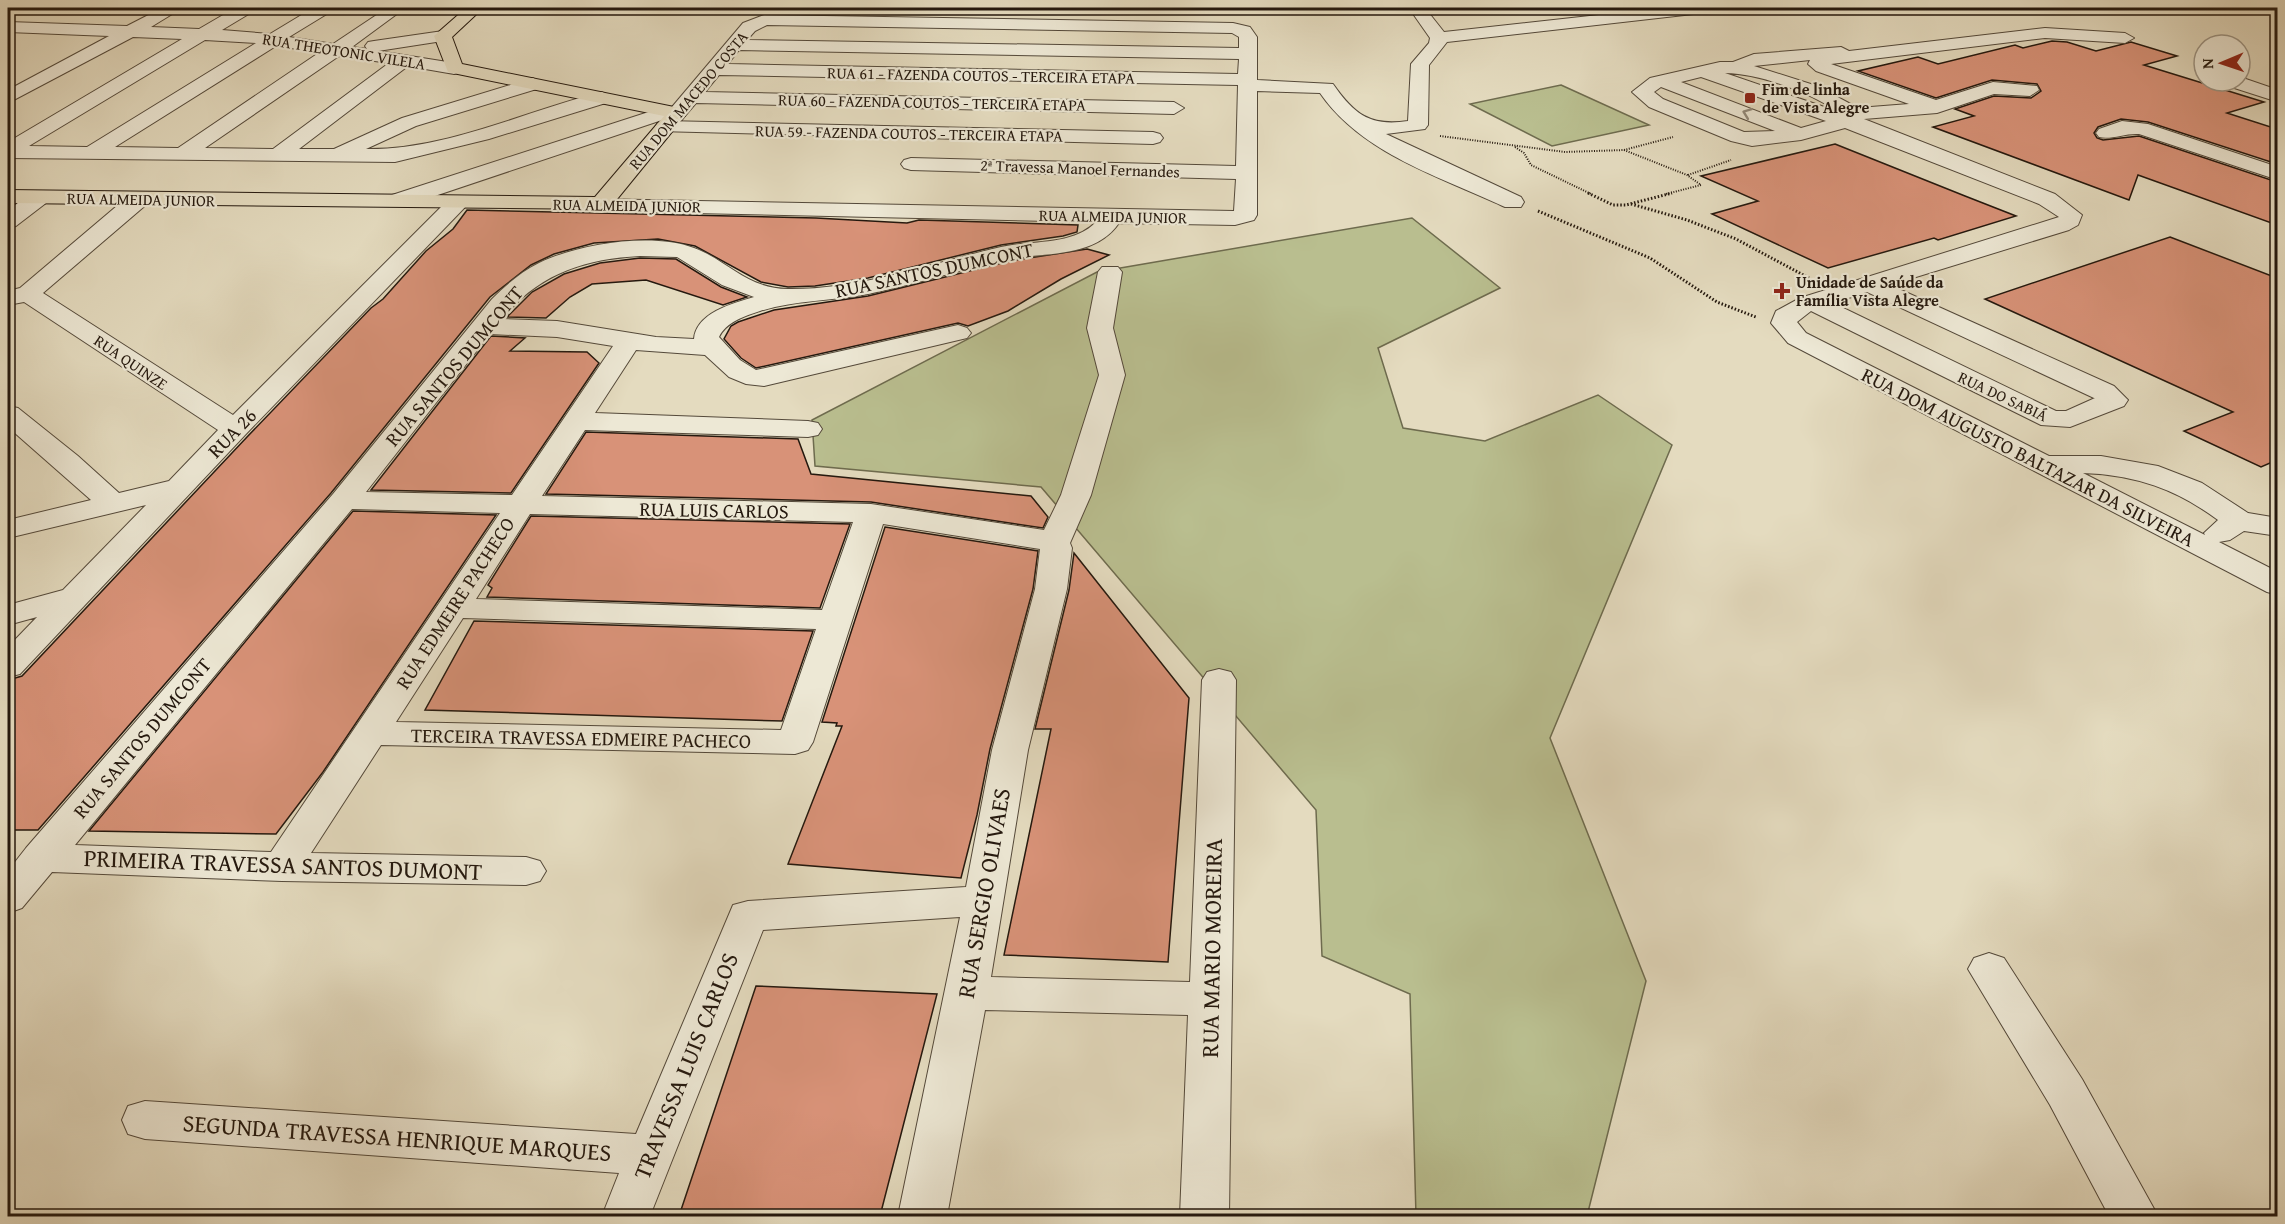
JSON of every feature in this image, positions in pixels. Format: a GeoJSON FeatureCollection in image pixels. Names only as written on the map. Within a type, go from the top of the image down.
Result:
{"type":"FeatureCollection","features":[{"type":"Feature","properties":{"kind":"main road"},"geometry":{"type":"LineString","coordinates":[[448,51],[475,8]]}},
{"type":"Feature","properties":{"kind":"main road","name":"RUA THEOTONIC VILELA"},"geometry":{"type":"LineString","coordinates":[[448,51],[533,84],[675,112]]}},
{"type":"Feature","properties":{"kind":"main road","name":"RUA DOM MACEDO COSTA"},"geometry":{"type":"LineString","coordinates":[[601,204],[675,112]]}},
{"type":"Feature","properties":{"kind":"main road","name":"RUA ALMEIDA JUNIOR"},"geometry":{"type":"LineString","coordinates":[[8,197],[601,204]]}},
{"type":"Feature","properties":{"kind":"street"},"geometry":{"type":"LineString","coordinates":[[8,97],[174,8]]}},
{"type":"Feature","properties":{"kind":"street"},"geometry":{"type":"LineString","coordinates":[[8,151],[246,8]]}},
{"type":"Feature","properties":{"kind":"street"},"geometry":{"type":"LineString","coordinates":[[93,152],[324,8]]}},
{"type":"Feature","properties":{"kind":"street"},"geometry":{"type":"LineString","coordinates":[[184,153],[344,49],[397,8]]}},
{"type":"Feature","properties":{"kind":"street"},"geometry":{"type":"LineString","coordinates":[[1360,125],[1408,127],[1420,64],[1438,44],[1439,38],[1417,8]]}},
{"type":"Feature","properties":{"kind":"street"},"geometry":{"type":"LineString","coordinates":[[1529,8],[1546,25]]}},
{"type":"Feature","properties":{"kind":"street"},"geometry":{"type":"LineString","coordinates":[[1439,38],[1644,11],[1702,8]]}},
{"type":"Feature","properties":{"kind":"street"},"geometry":{"type":"LineString","coordinates":[[17,47],[85,13]]}},
{"type":"Feature","properties":{"kind":"street","name":"RUA THEOTONIC VILELA"},"geometry":{"type":"LineString","coordinates":[[10,17],[53,28],[202,33],[275,39],[344,49],[409,62],[448,51]]}},
{"type":"Feature","properties":{"kind":"street","name":"RUA DOM MACEDO COSTA"},"geometry":{"type":"LineString","coordinates":[[675,112],[749,27],[758,21],[786,19],[1233,28],[1246,34],[1248,54]]}},
{"type":"Feature","properties":{"kind":"street"},"geometry":{"type":"LineString","coordinates":[[901,188],[972,22]]}},
{"type":"Feature","properties":{"kind":"street"},"geometry":{"type":"LineString","coordinates":[[1937,106],[1817,64],[1826,58],[2051,33],[2125,38]]}},
{"type":"Feature","properties":{"kind":"street"},"geometry":{"type":"LineString","coordinates":[[735,45],[1248,54],[1248,173]]}},
{"type":"Feature","properties":{"kind":"street"},"geometry":{"type":"LineString","coordinates":[[344,49],[448,51]]}},
{"type":"Feature","properties":{"kind":"street"},"geometry":{"type":"LineString","coordinates":[[375,55],[448,51]]}},
{"type":"Feature","properties":{"kind":"street"},"geometry":{"type":"LineString","coordinates":[[1870,53],[1794,54],[1754,60],[1738,67],[1702,71],[1662,81],[1643,88],[1641,92],[1656,103],[1712,127],[1752,140],[1801,134],[1851,118],[1916,111],[1993,88],[2030,90]]}},
{"type":"Feature","properties":{"kind":"street"},"geometry":{"type":"LineString","coordinates":[[278,155],[409,62]]}},
{"type":"Feature","properties":{"kind":"street"},"geometry":{"type":"LineString","coordinates":[[1738,67],[1831,99],[1851,118]]}},
{"type":"Feature","properties":{"kind":"street","name":"RUA 61 - FAZENDA COUTOS - TERCEIRA ETAPA"},"geometry":{"type":"LineString","coordinates":[[713,69],[1249,82],[1323,87],[1360,125],[1390,146],[1513,202]]}},
{"type":"Feature","properties":{"kind":"street"},"geometry":{"type":"LineString","coordinates":[[1702,71],[1851,118],[2047,199],[2071,215],[2070,220],[2061,225],[1813,303],[1785,316],[1784,323]]}},
{"type":"Feature","properties":{"kind":"street"},"geometry":{"type":"LineString","coordinates":[[1662,81],[1801,134]]}},
{"type":"Feature","properties":{"kind":"street"},"geometry":{"type":"LineString","coordinates":[[337,156],[410,122],[533,84]]}},
{"type":"Feature","properties":{"kind":"street"},"geometry":{"type":"LineString","coordinates":[[2252,88],[2277,96]]}},
{"type":"Feature","properties":{"kind":"street"},"geometry":{"type":"LineString","coordinates":[[8,151],[383,157],[419,152],[602,98]]}},
{"type":"Feature","properties":{"kind":"street","name":"RUA 60 - FAZENDA COUTOS - TERCEIRA ETAPA"},"geometry":{"type":"LineString","coordinates":[[675,112],[938,102],[1174,108]]}},
{"type":"Feature","properties":{"kind":"street"},"geometry":{"type":"LineString","coordinates":[[400,200],[675,112]]}},
{"type":"Feature","properties":{"kind":"street","name":"RUA 59 - FAZENDA COUTOS - TERCEIRA ETAPA"},"geometry":{"type":"LineString","coordinates":[[675,112],[924,133],[1153,138]]}},
{"type":"Feature","properties":{"kind":"street"},"geometry":{"type":"LineString","coordinates":[[2106,133],[2122,127],[2141,128],[2277,174]]}},
{"type":"Feature","properties":{"kind":"street","name":"2ª Travessa Manoel Fernandes"},"geometry":{"type":"LineString","coordinates":[[901,188],[1248,173]]}},
{"type":"Feature","properties":{"kind":"street","name":"RUA ALMEIDA JUNIOR"},"geometry":{"type":"LineString","coordinates":[[601,204],[901,188],[1111,216],[1216,218],[1246,215],[1248,173]]}},
{"type":"Feature","properties":{"kind":"street"},"geometry":{"type":"LineString","coordinates":[[8,221],[39,198]]}},
{"type":"Feature","properties":{"kind":"street"},"geometry":{"type":"LineString","coordinates":[[18,296],[139,199]]}},
{"type":"Feature","properties":{"kind":"street","name":"RUA 26"},"geometry":{"type":"LineString","coordinates":[[8,667],[235,429],[459,202]]}},
{"type":"Feature","properties":{"kind":"street","name":"RUA SANTOS DUMCONT"},"geometry":{"type":"LineString","coordinates":[[8,898],[344,500],[511,292],[540,272],[572,258],[612,250],[676,250],[690,255],[743,286],[787,296],[849,288],[1011,252],[1083,240],[1104,228],[1111,216]]}},
{"type":"Feature","properties":{"kind":"street","name":"RUA SERGIO OLIVAES"},"geometry":{"type":"LineString","coordinates":[[922,1216],[967,993],[981,901],[1010,750],[1054,557],[1076,495],[1112,375],[1100,328],[1110,272]]}},
{"type":"Feature","properties":{"kind":"street","name":"RUA DO SABIÁ"},"geometry":{"type":"LineString","coordinates":[[1813,303],[2051,419],[2070,419],[2114,400],[2097,388],[1869,284]]}},
{"type":"Feature","properties":{"kind":"street","name":"RUA QUINZE"},"geometry":{"type":"LineString","coordinates":[[18,296],[235,429]]}},
{"type":"Feature","properties":{"kind":"street"},"geometry":{"type":"LineString","coordinates":[[787,296],[720,318],[707,332],[706,337],[712,347],[748,378],[756,379],[958,333]]}},
{"type":"Feature","properties":{"kind":"street","name":"RUA DOM AUGUSTO BALTAZAR DA SILVEIRA"},"geometry":{"type":"LineString","coordinates":[[1784,323],[1797,338],[2277,585]]}},
{"type":"Feature","properties":{"kind":"street"},"geometry":{"type":"LineString","coordinates":[[483,326],[557,328],[629,341],[712,347]]}},
{"type":"Feature","properties":{"kind":"street","name":"RUA EDMEIRE PACHECO"},"geometry":{"type":"LineString","coordinates":[[282,867],[368,733],[629,341]]}},
{"type":"Feature","properties":{"kind":"street"},"geometry":{"type":"LineString","coordinates":[[8,414],[68,462],[112,503]]}},
{"type":"Feature","properties":{"kind":"street"},"geometry":{"type":"LineString","coordinates":[[576,421],[808,429]]}},
{"type":"Feature","properties":{"kind":"street"},"geometry":{"type":"LineString","coordinates":[[2043,465],[2111,464],[2160,474],[2198,491],[2239,521],[2277,527]]}},
{"type":"Feature","properties":{"kind":"street"},"geometry":{"type":"LineString","coordinates":[[8,529],[182,487]]}},
{"type":"Feature","properties":{"kind":"street","name":"RUA LUIS CARLOS"},"geometry":{"type":"LineString","coordinates":[[344,500],[871,513],[1034,537],[1054,557]]}},
{"type":"Feature","properties":{"kind":"street"},"geometry":{"type":"LineString","coordinates":[[452,608],[837,620],[871,513]]}},
{"type":"Feature","properties":{"kind":"street"},"geometry":{"type":"LineString","coordinates":[[2200,544],[2239,521]]}},
{"type":"Feature","properties":{"kind":"street"},"geometry":{"type":"LineString","coordinates":[[8,615],[76,596]]}},
{"type":"Feature","properties":{"kind":"street","name":"TERCEIRA TRAVESSA EDMEIRE PACHECO"},"geometry":{"type":"LineString","coordinates":[[368,733],[795,742],[837,620]]}},
{"type":"Feature","properties":{"kind":"street","name":"RUA MARIO MOREIRA"},"geometry":{"type":"LineString","coordinates":[[1205,1216],[1219,680]]}},
{"type":"Feature","properties":{"kind":"street","name":"PRIMEIRA TRAVESSA SANTOS DUMONT"},"geometry":{"type":"LineString","coordinates":[[40,858],[282,867],[526,871]]}},
{"type":"Feature","properties":{"kind":"street","name":"TRAVESSA LUIS CARLOS"},"geometry":{"type":"LineString","coordinates":[[626,1216],[748,916],[981,901]]}},
{"type":"Feature","properties":{"kind":"street"},"geometry":{"type":"LineString","coordinates":[[1989,969],[2066,1092],[2134,1216]]}},
{"type":"Feature","properties":{"kind":"street"},"geometry":{"type":"LineString","coordinates":[[967,993],[1211,999]]}},
{"type":"Feature","properties":{"kind":"street","name":"SEGUNDA TRAVESSA HENRIQUE MARQUES"},"geometry":{"type":"LineString","coordinates":[[145,1120],[650,1155]]}},
{"type":"Feature","properties":{"kind":"path"},"geometry":{"type":"LineString","coordinates":[[1408,127],[1565,152],[1624,150],[1712,127]]}},
{"type":"Feature","properties":{"kind":"path"},"geometry":{"type":"LineString","coordinates":[[1687,175],[1727,163],[1752,140]]}},
{"type":"Feature","properties":{"kind":"path"},"geometry":{"type":"LineString","coordinates":[[1512,145],[1524,153],[1531,165],[1604,203],[1630,204],[1688,220],[1736,240],[1839,294]]}},
{"type":"Feature","properties":{"kind":"path"},"geometry":{"type":"LineString","coordinates":[[1624,150],[1687,175],[1701,185],[1630,204]]}},
{"type":"Feature","properties":{"kind":"path"},"geometry":{"type":"LineString","coordinates":[[1513,202],[1642,255],[1676,273],[1719,305],[1745,315],[1784,323]]}},
{"type":"Feature","properties":{"kind":"green space"},"geometry":{"type":"Polygon","coordinates":[[[1561,85],[1649,125],[1552,146],[1470,104],[1561,85]]]}},
{"type":"Feature","properties":{"kind":"green space"},"geometry":{"type":"Polygon","coordinates":[[[1412,218],[1500,288],[1378,348],[1403,428],[1485,441],[1598,395],[1672,445],[1550,738],[1646,981],[1587,1216],[1416,1216],[1410,994],[1322,956],[1316,810],[1041,487],[815,466],[812,420],[1097,272],[1412,218]]]}},
{"type":"Feature","properties":{"kind":"building"},"geometry":{"type":"Polygon","coordinates":[[[2052,41],[2067,42],[2096,51],[2131,42],[2177,56],[2144,65],[2192,80],[2192,93],[2235,93],[2264,102],[2227,113],[2277,129],[2277,164],[2148,122],[2121,119],[2098,127],[2094,133],[2097,138],[2103,140],[2139,136],[2277,182],[2277,225],[2138,175],[2129,200],[1933,127],[1974,116],[1955,109],[1994,96],[2031,98],[2041,91],[2037,84],[1992,80],[1936,98],[1858,71],[1918,57],[1938,64],[2015,45],[2023,48],[2052,41]]]}},
{"type":"Feature","properties":{"kind":"building"},"geometry":{"type":"Polygon","coordinates":[[[1835,144],[2016,216],[1938,240],[1934,238],[1828,268],[1712,214],[1758,201],[1701,176],[1835,144]]]}},
{"type":"Feature","properties":{"kind":"building"},"geometry":{"type":"Polygon","coordinates":[[[467,210],[816,218],[907,223],[919,220],[1078,225],[1077,232],[1063,236],[1001,245],[868,278],[815,286],[788,287],[761,282],[695,246],[658,239],[594,243],[554,254],[531,265],[490,297],[331,493],[38,830],[8,830],[8,680],[22,676],[371,308],[383,299],[426,251],[453,229],[467,210]]]}},
{"type":"Feature","properties":{"kind":"building"},"geometry":{"type":"Polygon","coordinates":[[[2170,237],[2277,278],[2277,460],[2261,467],[2184,431],[2233,412],[1985,299],[2170,237]]]}},
{"type":"Feature","properties":{"kind":"building"},"geometry":{"type":"Polygon","coordinates":[[[1087,249],[1109,255],[1061,279],[1008,311],[968,326],[958,323],[756,368],[741,358],[724,339],[731,326],[774,310],[868,296],[1010,261],[1087,249]]]}},
{"type":"Feature","properties":{"kind":"building"},"geometry":{"type":"Polygon","coordinates":[[[640,258],[676,259],[721,287],[747,297],[723,305],[646,280],[592,284],[570,297],[546,318],[507,317],[532,292],[564,274],[600,263],[640,258]]]}},
{"type":"Feature","properties":{"kind":"building"},"geometry":{"type":"Polygon","coordinates":[[[491,336],[525,338],[510,351],[587,352],[599,363],[511,493],[371,490],[491,336]]]}},
{"type":"Feature","properties":{"kind":"building"},"geometry":{"type":"Polygon","coordinates":[[[586,432],[798,439],[811,474],[1031,496],[1048,517],[1043,528],[871,502],[546,494],[586,432]]]}},
{"type":"Feature","properties":{"kind":"building"},"geometry":{"type":"Polygon","coordinates":[[[353,511],[496,515],[323,772],[276,834],[89,831],[353,511]]]}},
{"type":"Feature","properties":{"kind":"building"},"geometry":{"type":"Polygon","coordinates":[[[531,516],[850,524],[820,608],[487,597],[492,588],[488,585],[531,516]]]}},
{"type":"Feature","properties":{"kind":"building"},"geometry":{"type":"Polygon","coordinates":[[[885,527],[1038,551],[1033,589],[990,749],[961,878],[788,864],[842,726],[836,726],[837,723],[822,722],[885,527]]]}},
{"type":"Feature","properties":{"kind":"building"},"geometry":{"type":"Polygon","coordinates":[[[1074,553],[1189,698],[1168,962],[1004,955],[1051,729],[1035,729],[1069,590],[1074,553]]]}},
{"type":"Feature","properties":{"kind":"building"},"geometry":{"type":"Polygon","coordinates":[[[474,621],[813,631],[782,721],[425,710],[474,621]]]}},
{"type":"Feature","properties":{"kind":"building"},"geometry":{"type":"Polygon","coordinates":[[[756,986],[937,994],[880,1216],[679,1216],[756,986]]]}},
{"type":"Feature","properties":{"kind":"place","name":"Fim de linha de Vista Alegre"},"geometry":{"type":"Point","coordinates":[1750,98]}},
{"type":"Feature","properties":{"kind":"place","name":"Unidade de Saúde da Família Vista Alegre"},"geometry":{"type":"Point","coordinates":[1782,291]}}]}
